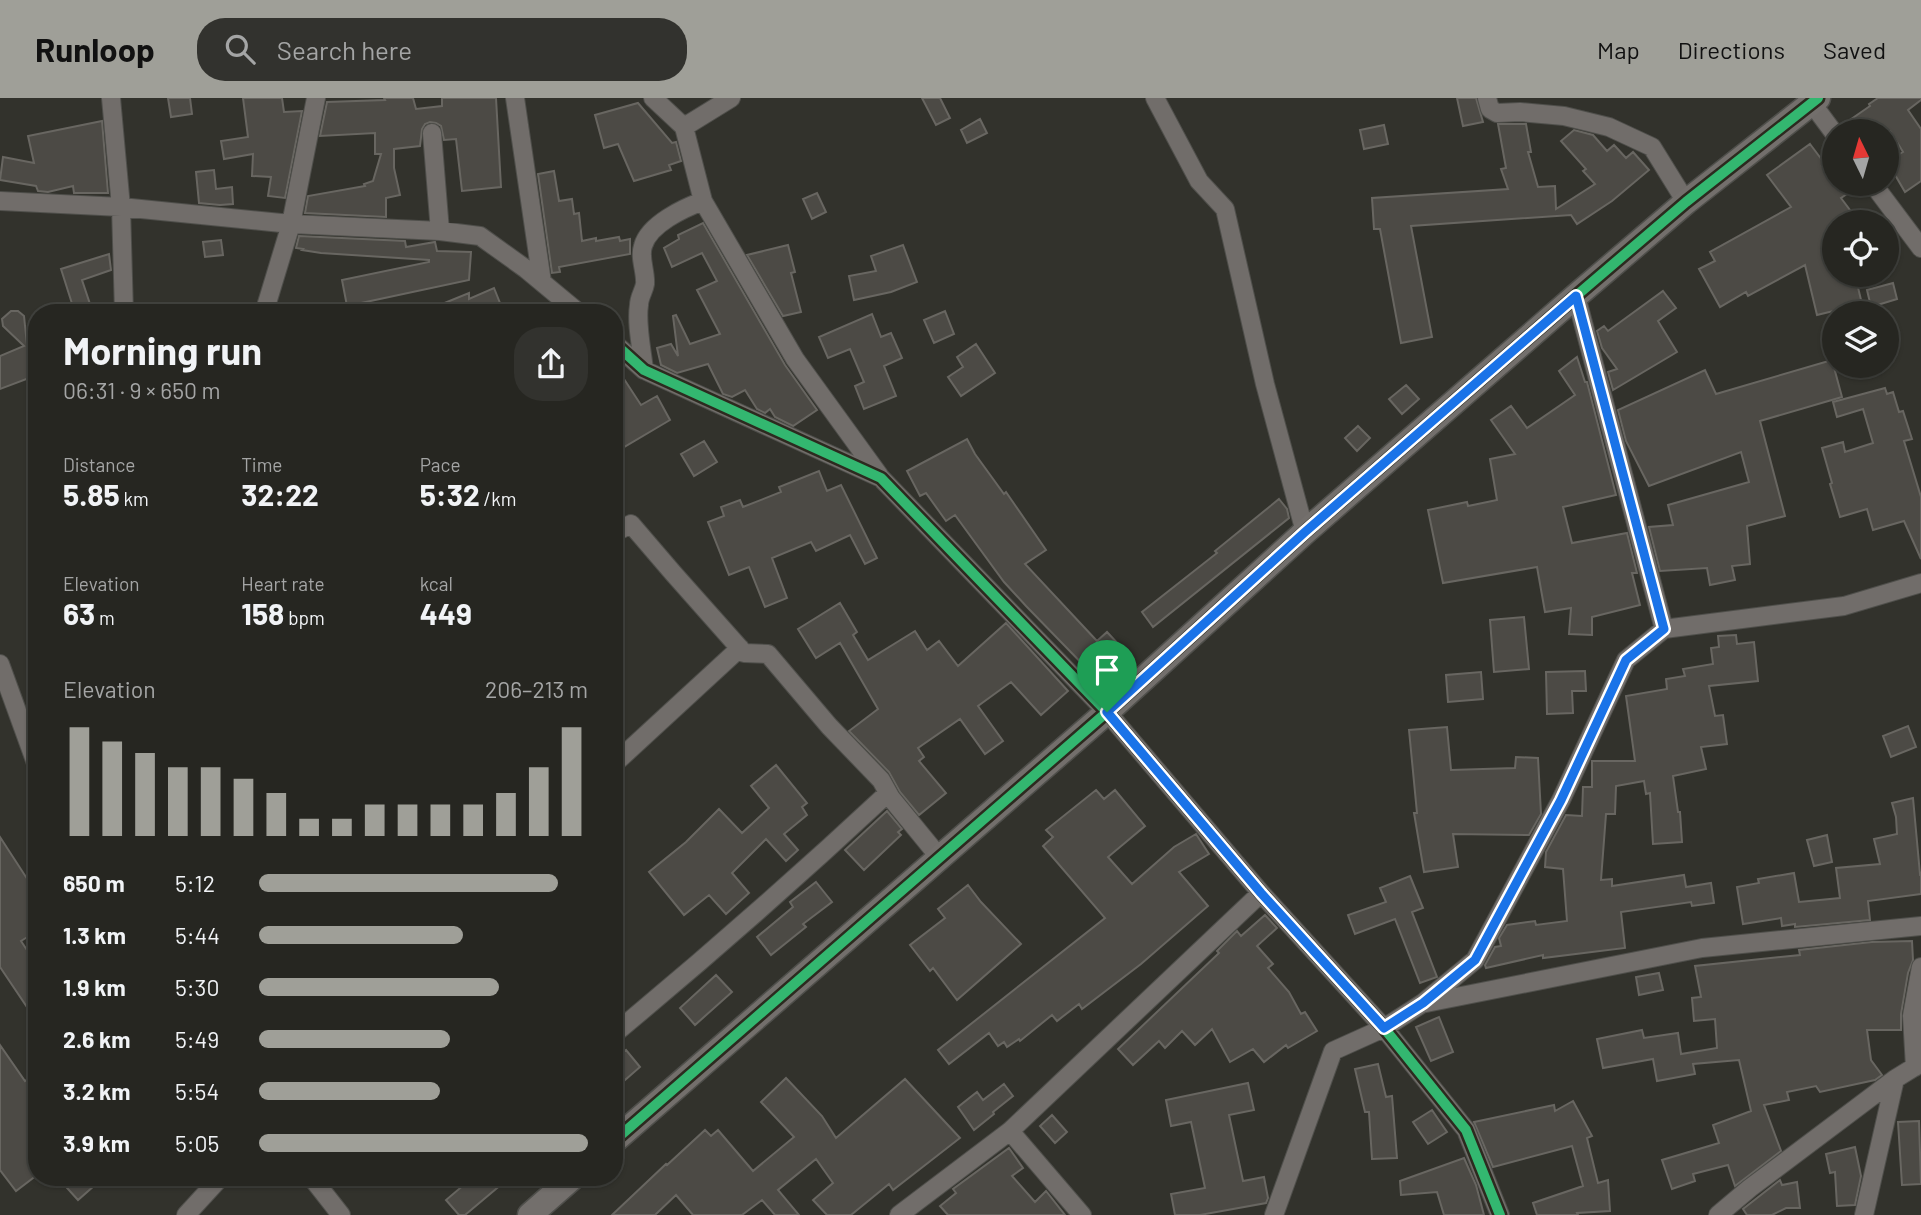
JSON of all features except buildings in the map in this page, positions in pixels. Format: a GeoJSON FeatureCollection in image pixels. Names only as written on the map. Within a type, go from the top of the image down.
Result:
{"type":"FeatureCollection","features":[{"type":"Feature","properties":{"kind":"street"},"geometry":{"type":"LineString","coordinates":[[111,98],[121,207],[124,304]]}},
{"type":"Feature","properties":{"kind":"street"},"geometry":{"type":"LineString","coordinates":[[267,304],[291,224],[316,98]]}},
{"type":"Feature","properties":{"kind":"street"},"geometry":{"type":"LineString","coordinates":[[515,98],[542,282]]}},
{"type":"Feature","properties":{"kind":"street"},"geometry":{"type":"LineString","coordinates":[[653,98],[684,127],[703,201],[795,359],[881,478],[1107,712],[1261,893],[1384,1028],[1466,1130],[1500,1215]]}},
{"type":"Feature","properties":{"kind":"street"},"geometry":{"type":"LineString","coordinates":[[684,127],[731,98]]}},
{"type":"Feature","properties":{"kind":"street"},"geometry":{"type":"LineString","coordinates":[[1155,98],[1199,181],[1225,209],[1265,384],[1305,532]]}},
{"type":"Feature","properties":{"kind":"street"},"geometry":{"type":"LineString","coordinates":[[1487,98],[1490,108],[1497,113],[1564,116],[1609,127],[1651,147],[1686,202]]}},
{"type":"Feature","properties":{"kind":"street"},"geometry":{"type":"LineString","coordinates":[[623,1133],[1107,712],[1305,532],[1686,202],[1812,100],[1825,119]]}},
{"type":"Feature","properties":{"kind":"street"},"geometry":{"type":"LineString","coordinates":[[432,133],[440,231]]}},
{"type":"Feature","properties":{"kind":"street"},"geometry":{"type":"LineString","coordinates":[[1881,196],[1921,248]]}},
{"type":"Feature","properties":{"kind":"street"},"geometry":{"type":"LineString","coordinates":[[0,201],[121,207],[291,224],[440,231],[481,236],[568,304]]}},
{"type":"Feature","properties":{"kind":"street"},"geometry":{"type":"LineString","coordinates":[[644,370],[638,307],[645,280],[643,245],[662,223],[686,207],[703,201]]}},
{"type":"Feature","properties":{"kind":"street"},"geometry":{"type":"LineString","coordinates":[[1576,296],[1664,629]]}},
{"type":"Feature","properties":{"kind":"street"},"geometry":{"type":"LineString","coordinates":[[623,351],[644,370],[881,478]]}},
{"type":"Feature","properties":{"kind":"street"},"geometry":{"type":"LineString","coordinates":[[623,528],[632,524],[744,653],[768,654],[829,726],[881,780],[888,793],[940,858]]}},
{"type":"Feature","properties":{"kind":"street"},"geometry":{"type":"LineString","coordinates":[[1274,1215],[1333,1051],[1384,1028],[1423,1003],[1475,960],[1561,800],[1626,660],[1664,629],[1844,606],[1921,583]]}},
{"type":"Feature","properties":{"kind":"street"},"geometry":{"type":"LineString","coordinates":[[623,756],[740,648]]}},
{"type":"Feature","properties":{"kind":"street"},"geometry":{"type":"LineString","coordinates":[[0,664],[28,741]]}},
{"type":"Feature","properties":{"kind":"street"},"geometry":{"type":"LineString","coordinates":[[623,1026],[808,867],[888,793]]}},
{"type":"Feature","properties":{"kind":"street"},"geometry":{"type":"LineString","coordinates":[[900,1215],[1010,1131],[1261,893]]}},
{"type":"Feature","properties":{"kind":"street"},"geometry":{"type":"LineString","coordinates":[[1423,1003],[1702,948],[1921,926]]}},
{"type":"Feature","properties":{"kind":"street"},"geometry":{"type":"LineString","coordinates":[[1718,1215],[1895,1079],[1918,1065],[1912,1016],[1921,967]]}},
{"type":"Feature","properties":{"kind":"street"},"geometry":{"type":"LineString","coordinates":[[1864,1215],[1895,1079]]}},
{"type":"Feature","properties":{"kind":"street"},"geometry":{"type":"LineString","coordinates":[[1010,1131],[1082,1215]]}},
{"type":"Feature","properties":{"kind":"street"},"geometry":{"type":"LineString","coordinates":[[186,1215],[213,1186]]}},
{"type":"Feature","properties":{"kind":"street"},"geometry":{"type":"LineString","coordinates":[[318,1186],[341,1215]]}},
{"type":"Feature","properties":{"kind":"street"},"geometry":{"type":"LineString","coordinates":[[530,1215],[561,1186]]}},
{"type":"Feature","properties":{"kind":"cycle path"},"geometry":{"type":"LineString","coordinates":[[623,1133],[1107,712],[1305,532],[1576,296],[1686,202],[1818,98]]}},
{"type":"Feature","properties":{"kind":"cycle path"},"geometry":{"type":"LineString","coordinates":[[623,351],[644,370],[881,478],[1107,712],[1261,893],[1384,1028],[1466,1130],[1500,1215]]}},
{"type":"Feature","properties":{"kind":"route"},"geometry":{"type":"LineString","coordinates":[[1576,296],[1664,629],[1626,660],[1561,800],[1475,960],[1423,1003],[1384,1028],[1261,893],[1107,712],[1305,532],[1576,296]]}}]}
